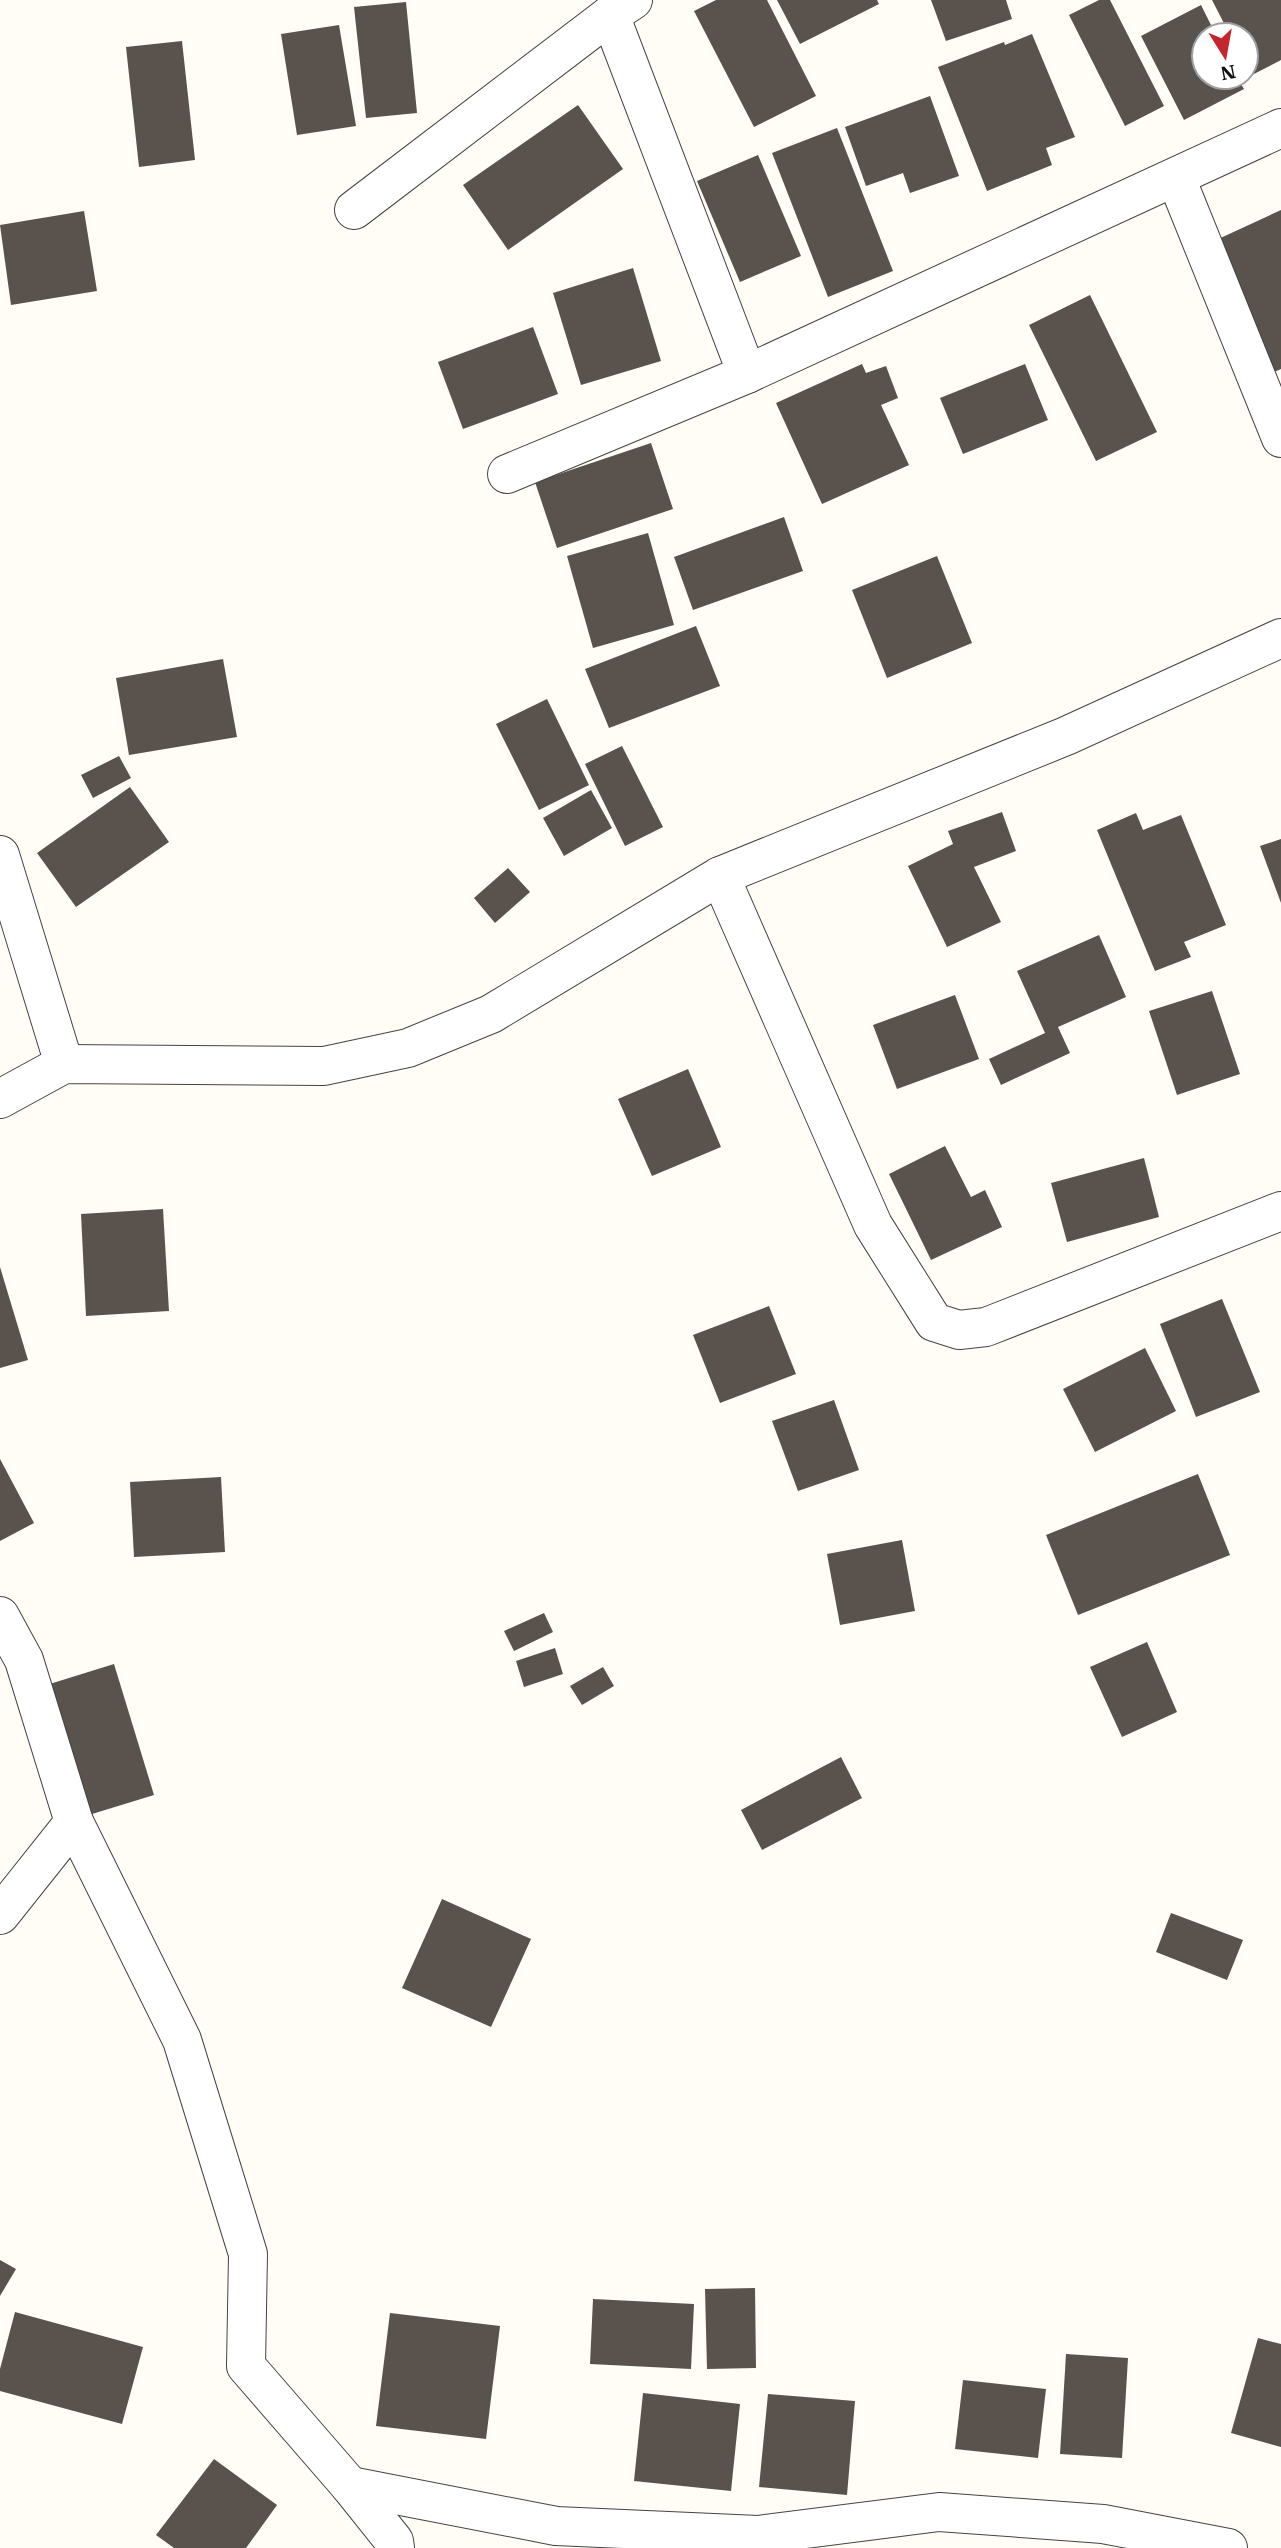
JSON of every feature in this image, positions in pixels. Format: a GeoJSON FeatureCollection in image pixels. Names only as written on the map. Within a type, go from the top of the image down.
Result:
{"type":"FeatureCollection","features":[{"type":"Feature","properties":{"kind":"street"},"geometry":{"type":"LineString","coordinates":[[354,211],[621,7],[747,374]]}},
{"type":"Feature","properties":{"kind":"street"},"geometry":{"type":"LineString","coordinates":[[507,474],[747,374],[1281,128]]}},
{"type":"Feature","properties":{"kind":"street"},"geometry":{"type":"LineString","coordinates":[[1176,178],[1281,438]]}},
{"type":"Feature","properties":{"kind":"street"},"geometry":{"type":"LineString","coordinates":[[0,1099],[64,1064],[324,1066],[408,1048],[491,1014],[720,876],[1066,736],[1281,638]]}},
{"type":"Feature","properties":{"kind":"street"},"geometry":{"type":"LineString","coordinates":[[0,855],[64,1064]]}},
{"type":"Feature","properties":{"kind":"street"},"geometry":{"type":"LineString","coordinates":[[720,876],[873,1225],[934,1322],[959,1330],[986,1327],[1281,1211]]}},
{"type":"Feature","properties":{"kind":"street"},"geometry":{"type":"LineString","coordinates":[[0,1616],[24,1660],[74,1822],[182,2040],[248,2254],[246,2366],[350,2486],[394,2541],[395,2548]]}},
{"type":"Feature","properties":{"kind":"street"},"geometry":{"type":"LineString","coordinates":[[0,1915],[74,1822]]}},
{"type":"Feature","properties":{"kind":"street"},"geometry":{"type":"LineString","coordinates":[[350,2486],[556,2526],[758,2535],[939,2512],[1103,2525],[1228,2548]]}},
{"type":"Feature","properties":{"kind":"building"},"geometry":{"type":"Polygon","coordinates":[[[716,0],[767,0],[816,96],[754,127],[694,11],[716,0]]]}},
{"type":"Feature","properties":{"kind":"building"},"geometry":{"type":"Polygon","coordinates":[[[777,0],[877,0],[879,4],[800,44],[777,0]]]}},
{"type":"Feature","properties":{"kind":"building"},"geometry":{"type":"Polygon","coordinates":[[[931,0],[1006,0],[1012,19],[946,41],[931,0]]]}},
{"type":"Feature","properties":{"kind":"building"},"geometry":{"type":"Polygon","coordinates":[[[1099,0],[1110,0],[1164,106],[1125,126],[1069,15],[1099,0]]]}},
{"type":"Feature","properties":{"kind":"building"},"geometry":{"type":"Polygon","coordinates":[[[1212,0],[1281,0],[1281,60],[1260,71],[1260,21],[1223,21],[1212,0]]]}},
{"type":"Feature","properties":{"kind":"building"},"geometry":{"type":"Polygon","coordinates":[[[406,2],[417,113],[366,118],[354,7],[406,2]]]}},
{"type":"Feature","properties":{"kind":"building"},"geometry":{"type":"Polygon","coordinates":[[[1201,5],[1209,21],[1190,21],[1190,91],[1240,91],[1184,120],[1141,36],[1201,5]]]}},
{"type":"Feature","properties":{"kind":"building"},"geometry":{"type":"Polygon","coordinates":[[[339,25],[356,126],[297,135],[281,34],[339,25]]]}},
{"type":"Feature","properties":{"kind":"building"},"geometry":{"type":"Polygon","coordinates":[[[1032,34],[1075,137],[1046,148],[1052,165],[987,191],[938,67],[1032,34]]]}},
{"type":"Feature","properties":{"kind":"building"},"geometry":{"type":"Polygon","coordinates":[[[182,41],[195,160],[139,167],[126,47],[182,41]]]}},
{"type":"Feature","properties":{"kind":"building"},"geometry":{"type":"Polygon","coordinates":[[[930,96],[959,176],[910,193],[903,173],[866,186],[845,127],[930,96]]]}},
{"type":"Feature","properties":{"kind":"building"},"geometry":{"type":"Polygon","coordinates":[[[578,105],[623,169],[508,250],[463,185],[578,105]]]}},
{"type":"Feature","properties":{"kind":"building"},"geometry":{"type":"Polygon","coordinates":[[[837,128],[893,271],[828,297],[772,153],[837,128]]]}},
{"type":"Feature","properties":{"kind":"building"},"geometry":{"type":"Polygon","coordinates":[[[758,155],[801,256],[740,282],[697,181],[758,155]]]}},
{"type":"Feature","properties":{"kind":"building"},"geometry":{"type":"Polygon","coordinates":[[[1281,210],[1281,369],[1274,372],[1214,241],[1281,210]]]}},
{"type":"Feature","properties":{"kind":"building"},"geometry":{"type":"Polygon","coordinates":[[[84,211],[97,291],[11,305],[0,225],[84,211]]]}},
{"type":"Feature","properties":{"kind":"building"},"geometry":{"type":"Polygon","coordinates":[[[633,268],[661,361],[581,385],[553,293],[633,268]]]}},
{"type":"Feature","properties":{"kind":"building"},"geometry":{"type":"Polygon","coordinates":[[[1090,295],[1157,432],[1096,461],[1029,325],[1090,295]]]}},
{"type":"Feature","properties":{"kind":"building"},"geometry":{"type":"Polygon","coordinates":[[[533,327],[558,394],[463,429],[438,362],[533,327]]]}},
{"type":"Feature","properties":{"kind":"building"},"geometry":{"type":"Polygon","coordinates":[[[862,364],[866,373],[886,366],[898,398],[881,405],[909,465],[822,504],[776,403],[862,364]]]}},
{"type":"Feature","properties":{"kind":"building"},"geometry":{"type":"Polygon","coordinates":[[[1025,364],[1048,420],[963,454],[940,398],[1025,364]]]}},
{"type":"Feature","properties":{"kind":"building"},"geometry":{"type":"Polygon","coordinates":[[[651,443],[673,509],[557,548],[535,482],[651,443]]]}},
{"type":"Feature","properties":{"kind":"building"},"geometry":{"type":"Polygon","coordinates":[[[784,517],[803,571],[693,610],[674,557],[784,517]]]}},
{"type":"Feature","properties":{"kind":"building"},"geometry":{"type":"Polygon","coordinates":[[[648,533],[674,625],[593,648],[567,556],[648,533]]]}},
{"type":"Feature","properties":{"kind":"building"},"geometry":{"type":"Polygon","coordinates":[[[937,556],[972,643],[887,678],[852,590],[937,556]]]}},
{"type":"Feature","properties":{"kind":"building"},"geometry":{"type":"Polygon","coordinates":[[[696,626],[720,686],[609,728],[585,669],[696,626]]]}},
{"type":"Feature","properties":{"kind":"building"},"geometry":{"type":"Polygon","coordinates":[[[223,659],[237,737],[129,755],[116,678],[223,659]]]}},
{"type":"Feature","properties":{"kind":"building"},"geometry":{"type":"Polygon","coordinates":[[[547,699],[589,785],[539,810],[496,724],[547,699]]]}},
{"type":"Feature","properties":{"kind":"building"},"geometry":{"type":"Polygon","coordinates":[[[622,746],[663,827],[625,846],[585,764],[622,746]]]}},
{"type":"Feature","properties":{"kind":"building"},"geometry":{"type":"Polygon","coordinates":[[[119,756],[131,778],[93,798],[81,775],[119,756]]]}},
{"type":"Feature","properties":{"kind":"building"},"geometry":{"type":"Polygon","coordinates":[[[130,787],[169,842],[76,907],[37,853],[130,787]]]}},
{"type":"Feature","properties":{"kind":"building"},"geometry":{"type":"Polygon","coordinates":[[[591,790],[612,828],[564,856],[543,818],[591,790]]]}},
{"type":"Feature","properties":{"kind":"building"},"geometry":{"type":"Polygon","coordinates":[[[1002,812],[1016,851],[974,867],[1001,922],[947,947],[908,866],[953,844],[948,831],[1002,812]]]}},
{"type":"Feature","properties":{"kind":"building"},"geometry":{"type":"Polygon","coordinates":[[[1136,813],[1143,830],[1181,815],[1226,925],[1184,942],[1191,957],[1155,971],[1097,830],[1136,813]]]}},
{"type":"Feature","properties":{"kind":"building"},"geometry":{"type":"Polygon","coordinates":[[[1281,839],[1281,903],[1260,846],[1281,839]]]}},
{"type":"Feature","properties":{"kind":"building"},"geometry":{"type":"Polygon","coordinates":[[[508,868],[530,892],[495,923],[474,898],[508,868]]]}},
{"type":"Feature","properties":{"kind":"building"},"geometry":{"type":"Polygon","coordinates":[[[1099,935],[1126,997],[1058,1027],[1070,1053],[1001,1085],[989,1059],[1045,1033],[1017,971],[1099,935]]]}},
{"type":"Feature","properties":{"kind":"building"},"geometry":{"type":"Polygon","coordinates":[[[1212,991],[1240,1074],[1177,1095],[1149,1011],[1212,991]]]}},
{"type":"Feature","properties":{"kind":"building"},"geometry":{"type":"Polygon","coordinates":[[[955,995],[979,1059],[897,1089],[873,1025],[955,995]]]}},
{"type":"Feature","properties":{"kind":"building"},"geometry":{"type":"Polygon","coordinates":[[[688,1069],[721,1147],[652,1176],[618,1099],[688,1069]]]}},
{"type":"Feature","properties":{"kind":"building"},"geometry":{"type":"Polygon","coordinates":[[[945,1146],[971,1197],[985,1190],[1002,1227],[931,1260],[889,1174],[945,1146]]]}},
{"type":"Feature","properties":{"kind":"building"},"geometry":{"type":"Polygon","coordinates":[[[1144,1158],[1159,1217],[1067,1242],[1051,1183],[1144,1158]]]}},
{"type":"Feature","properties":{"kind":"building"},"geometry":{"type":"Polygon","coordinates":[[[163,1209],[169,1311],[86,1316],[81,1214],[163,1209]]]}},
{"type":"Feature","properties":{"kind":"building"},"geometry":{"type":"Polygon","coordinates":[[[0,1267],[28,1360],[0,1368],[0,1267]]]}},
{"type":"Feature","properties":{"kind":"building"},"geometry":{"type":"Polygon","coordinates":[[[1222,1299],[1260,1392],[1196,1417],[1160,1324],[1222,1299]]]}},
{"type":"Feature","properties":{"kind":"building"},"geometry":{"type":"Polygon","coordinates":[[[769,1306],[796,1374],[720,1403],[693,1335],[769,1306]]]}},
{"type":"Feature","properties":{"kind":"building"},"geometry":{"type":"Polygon","coordinates":[[[1145,1348],[1176,1411],[1095,1452],[1063,1389],[1145,1348]]]}},
{"type":"Feature","properties":{"kind":"building"},"geometry":{"type":"Polygon","coordinates":[[[834,1400],[859,1470],[798,1491],[772,1421],[834,1400]]]}},
{"type":"Feature","properties":{"kind":"building"},"geometry":{"type":"Polygon","coordinates":[[[0,1459],[34,1523],[0,1541],[0,1459]]]}},
{"type":"Feature","properties":{"kind":"building"},"geometry":{"type":"Polygon","coordinates":[[[1198,1474],[1230,1555],[1078,1615],[1046,1535],[1198,1474]]]}},
{"type":"Feature","properties":{"kind":"building"},"geometry":{"type":"Polygon","coordinates":[[[221,1477],[225,1552],[134,1557],[130,1482],[221,1477]]]}},
{"type":"Feature","properties":{"kind":"building"},"geometry":{"type":"Polygon","coordinates":[[[902,1540],[915,1611],[840,1625],[827,1554],[902,1540]]]}},
{"type":"Feature","properties":{"kind":"building"},"geometry":{"type":"Polygon","coordinates":[[[544,1613],[553,1632],[514,1651],[504,1631],[544,1613]]]}},
{"type":"Feature","properties":{"kind":"building"},"geometry":{"type":"Polygon","coordinates":[[[1147,1642],[1177,1712],[1122,1737],[1090,1667],[1147,1642]]]}},
{"type":"Feature","properties":{"kind":"building"},"geometry":{"type":"Polygon","coordinates":[[[555,1648],[563,1674],[524,1687],[516,1661],[555,1648]]]}},
{"type":"Feature","properties":{"kind":"building"},"geometry":{"type":"Polygon","coordinates":[[[114,1664],[154,1795],[79,1818],[40,1687],[114,1664]]]}},
{"type":"Feature","properties":{"kind":"building"},"geometry":{"type":"Polygon","coordinates":[[[603,1667],[614,1686],[582,1705],[570,1686],[603,1667]]]}},
{"type":"Feature","properties":{"kind":"building"},"geometry":{"type":"Polygon","coordinates":[[[841,1757],[862,1798],[762,1850],[741,1810],[841,1757]]]}},
{"type":"Feature","properties":{"kind":"building"},"geometry":{"type":"Polygon","coordinates":[[[442,1899],[531,1939],[491,2027],[402,1988],[442,1899]]]}},
{"type":"Feature","properties":{"kind":"building"},"geometry":{"type":"Polygon","coordinates":[[[1171,1913],[1243,1940],[1227,1980],[1156,1952],[1171,1913]]]}},
{"type":"Feature","properties":{"kind":"building"},"geometry":{"type":"Polygon","coordinates":[[[0,2260],[16,2269],[0,2296],[0,2260]]]}},
{"type":"Feature","properties":{"kind":"building"},"geometry":{"type":"Polygon","coordinates":[[[755,2288],[756,2368],[707,2369],[705,2289],[755,2288]]]}},
{"type":"Feature","properties":{"kind":"building"},"geometry":{"type":"Polygon","coordinates":[[[593,2299],[694,2304],[691,2369],[590,2364],[593,2299]]]}},
{"type":"Feature","properties":{"kind":"building"},"geometry":{"type":"Polygon","coordinates":[[[15,2312],[143,2347],[122,2424],[0,2391],[0,2369],[15,2312]]]}},
{"type":"Feature","properties":{"kind":"building"},"geometry":{"type":"Polygon","coordinates":[[[390,2313],[500,2326],[486,2439],[376,2426],[390,2313]]]}},
{"type":"Feature","properties":{"kind":"building"},"geometry":{"type":"Polygon","coordinates":[[[1258,2338],[1281,2344],[1281,2447],[1231,2433],[1258,2338]]]}},
{"type":"Feature","properties":{"kind":"building"},"geometry":{"type":"Polygon","coordinates":[[[1066,2354],[1128,2358],[1122,2458],[1060,2454],[1066,2354]]]}},
{"type":"Feature","properties":{"kind":"building"},"geometry":{"type":"Polygon","coordinates":[[[963,2380],[1046,2389],[1038,2458],[955,2449],[963,2380]]]}},
{"type":"Feature","properties":{"kind":"building"},"geometry":{"type":"Polygon","coordinates":[[[643,2393],[740,2404],[731,2491],[634,2481],[643,2393]]]}},
{"type":"Feature","properties":{"kind":"building"},"geometry":{"type":"Polygon","coordinates":[[[768,2394],[855,2401],[847,2495],[759,2487],[768,2394]]]}},
{"type":"Feature","properties":{"kind":"building"},"geometry":{"type":"Polygon","coordinates":[[[214,2459],[277,2505],[246,2548],[174,2548],[156,2535],[214,2459]]]}}]}
